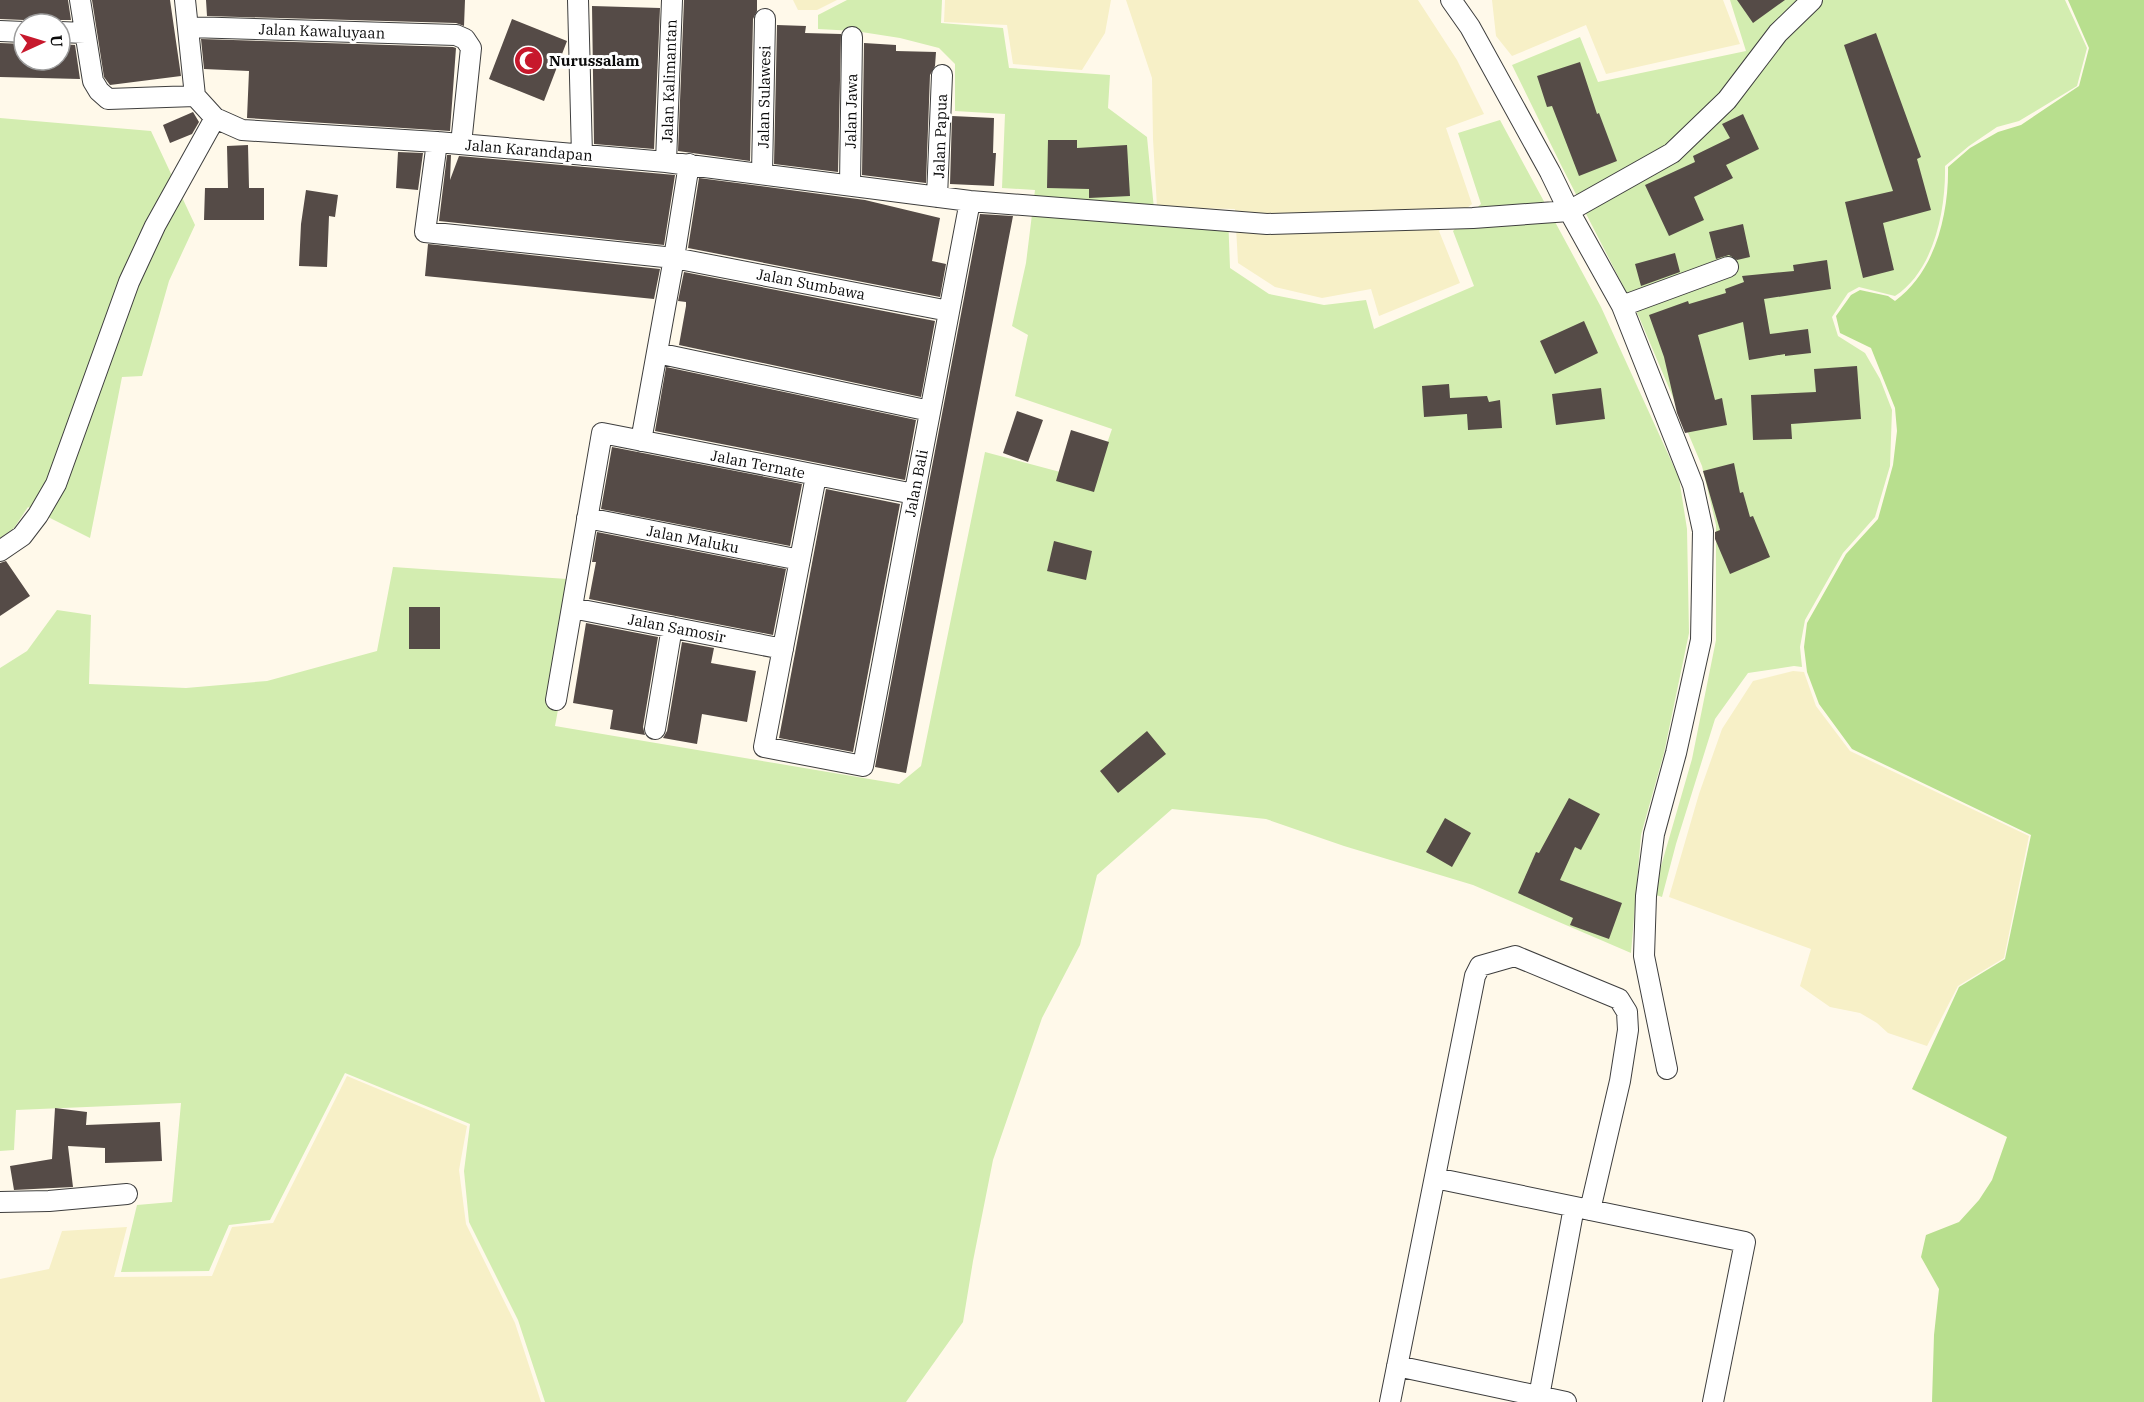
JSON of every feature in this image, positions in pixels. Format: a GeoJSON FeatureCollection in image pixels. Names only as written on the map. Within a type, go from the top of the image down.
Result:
{"type":"FeatureCollection","features":[{"type":"Feature","properties":{"kind":"street"},"geometry":{"type":"LineString","coordinates":[[80,0],[93,81],[108,99],[195,96],[185,0]]}},
{"type":"Feature","properties":{"kind":"street"},"geometry":{"type":"LineString","coordinates":[[578,0],[582,155]]}},
{"type":"Feature","properties":{"kind":"street","name":"Jalan Kalimantan"},"geometry":{"type":"LineString","coordinates":[[666,162],[672,0]]}},
{"type":"Feature","properties":{"kind":"street"},"geometry":{"type":"LineString","coordinates":[[1450,0],[1470,27],[1622,306],[1693,484],[1703,531],[1701,640],[1676,753],[1654,834],[1646,896],[1644,956],[1667,1069]]}},
{"type":"Feature","properties":{"kind":"street"},"geometry":{"type":"LineString","coordinates":[[1569,212],[1672,153],[1727,100],[1778,33],[1812,0]]}},
{"type":"Feature","properties":{"kind":"street","name":"Jalan Sulawesi"},"geometry":{"type":"LineString","coordinates":[[762,174],[765,19]]}},
{"type":"Feature","properties":{"kind":"street","name":"Jalan Kawaluyaan"},"geometry":{"type":"LineString","coordinates":[[188,27],[456,36],[465,39],[471,48],[461,144]]}},
{"type":"Feature","properties":{"kind":"street"},"geometry":{"type":"LineString","coordinates":[[72,32],[85,33]]}},
{"type":"Feature","properties":{"kind":"street","name":"Jalan Jawa"},"geometry":{"type":"LineString","coordinates":[[850,185],[852,37]]}},
{"type":"Feature","properties":{"kind":"street","name":"Jalan Papua"},"geometry":{"type":"LineString","coordinates":[[937,197],[942,75]]}},
{"type":"Feature","properties":{"kind":"street","name":"Jalan Karandapan"},"geometry":{"type":"LineString","coordinates":[[195,96],[215,118],[242,130],[437,142],[689,164],[970,201],[1267,224],[1473,219],[1569,212]]}},
{"type":"Feature","properties":{"kind":"street"},"geometry":{"type":"LineString","coordinates":[[0,551],[22,536],[38,515],[56,484],[129,282],[155,226],[215,118]]}},
{"type":"Feature","properties":{"kind":"street","name":"Jalan Sumbawa"},"geometry":{"type":"LineString","coordinates":[[437,142],[425,232],[674,258],[949,311]]}},
{"type":"Feature","properties":{"kind":"street"},"geometry":{"type":"LineString","coordinates":[[641,441],[689,164]]}},
{"type":"Feature","properties":{"kind":"street","name":"Jalan Bali"},"geometry":{"type":"LineString","coordinates":[[783,649],[764,747],[862,766],[970,201]]}},
{"type":"Feature","properties":{"kind":"street"},"geometry":{"type":"LineString","coordinates":[[1622,306],[1728,267]]}},
{"type":"Feature","properties":{"kind":"street"},"geometry":{"type":"LineString","coordinates":[[657,353],[930,411]]}},
{"type":"Feature","properties":{"kind":"street","name":"Jalan Ternate"},"geometry":{"type":"LineString","coordinates":[[587,518],[602,434],[914,494]]}},
{"type":"Feature","properties":{"kind":"street"},"geometry":{"type":"LineString","coordinates":[[783,649],[816,476]]}},
{"type":"Feature","properties":{"kind":"street"},"geometry":{"type":"LineString","coordinates":[[556,700],[587,518]]}},
{"type":"Feature","properties":{"kind":"street","name":"Jalan Maluku"},"geometry":{"type":"LineString","coordinates":[[587,518],[800,560]]}},
{"type":"Feature","properties":{"kind":"street","name":"Jalan Samosir"},"geometry":{"type":"LineString","coordinates":[[572,608],[783,649]]}},
{"type":"Feature","properties":{"kind":"street"},"geometry":{"type":"LineString","coordinates":[[655,729],[672,627]]}},
{"type":"Feature","properties":{"kind":"street"},"geometry":{"type":"LineString","coordinates":[[1390,1402],[1475,976],[1480,966],[1515,956],[1619,999],[1627,1012],[1628,1030],[1620,1081],[1582,1209],[1538,1399]]}},
{"type":"Feature","properties":{"kind":"street"},"geometry":{"type":"LineString","coordinates":[[1435,1178],[1745,1242],[1713,1402]]}},
{"type":"Feature","properties":{"kind":"street"},"geometry":{"type":"LineString","coordinates":[[0,1202],[49,1201],[127,1194]]}},
{"type":"Feature","properties":{"kind":"street"},"geometry":{"type":"LineString","coordinates":[[1397,1365],[1538,1399],[1566,1402]]}},
{"type":"Feature","properties":{"kind":"shaded area"},"geometry":{"type":"Polygon","coordinates":[[[793,0],[837,0],[817,10],[798,10],[793,0]]]}},
{"type":"Feature","properties":{"kind":"shaded area"},"geometry":{"type":"Polygon","coordinates":[[[945,0],[1111,0],[1105,33],[1082,70],[1013,64],[1007,25],[944,22],[945,0]]]}},
{"type":"Feature","properties":{"kind":"shaded area"},"geometry":{"type":"Polygon","coordinates":[[[1126,0],[1418,0],[1457,60],[1484,114],[1446,128],[1472,204],[1439,231],[1460,283],[1379,316],[1371,289],[1322,298],[1275,287],[1238,263],[1235,209],[1157,207],[1152,78],[1126,0]]]}},
{"type":"Feature","properties":{"kind":"shaded area"},"geometry":{"type":"Polygon","coordinates":[[[1492,0],[1723,0],[1740,44],[1606,74],[1586,25],[1512,56],[1496,36],[1492,0]]]}},
{"type":"Feature","properties":{"kind":"shaded area"},"geometry":{"type":"Polygon","coordinates":[[[1793,671],[1804,672],[1816,706],[1850,751],[2029,836],[2004,958],[1958,986],[1927,1046],[1888,1033],[1860,1013],[1830,1007],[1800,986],[1811,949],[1669,897],[1699,794],[1722,729],[1753,681],[1793,671]]]}},
{"type":"Feature","properties":{"kind":"shaded area"},"geometry":{"type":"Polygon","coordinates":[[[347,1076],[467,1126],[459,1170],[466,1224],[515,1323],[541,1402],[0,1402],[0,1279],[49,1269],[62,1231],[127,1227],[114,1277],[212,1276],[232,1227],[273,1223],[347,1076]]]}},
{"type":"Feature","properties":{"kind":"green space"},"geometry":{"type":"Polygon","coordinates":[[[847,0],[942,0],[941,23],[1003,28],[1009,68],[1110,75],[1108,108],[1147,137],[1154,209],[1228,214],[1230,268],[1269,294],[1324,305],[1366,300],[1374,329],[1474,286],[1453,231],[1481,204],[1458,133],[1500,120],[1601,307],[1679,478],[1687,529],[1689,633],[1664,753],[1641,835],[1631,953],[1473,885],[1344,846],[1266,819],[1172,809],[1097,875],[1080,945],[1042,1018],[993,1160],[963,1322],[906,1402],[545,1402],[518,1320],[469,1222],[464,1171],[470,1124],[345,1073],[270,1220],[229,1225],[209,1271],[121,1272],[137,1205],[172,1202],[181,1103],[16,1110],[14,1150],[0,1151],[0,668],[27,651],[57,610],[91,615],[89,684],[186,688],[267,681],[377,651],[393,567],[582,580],[555,726],[899,784],[921,766],[985,452],[1094,481],[1112,429],[1015,396],[1028,335],[1012,326],[1026,263],[1035,190],[1002,188],[1005,114],[955,111],[955,64],[939,48],[900,38],[855,31],[818,29],[818,15],[847,0]]]}},
{"type":"Feature","properties":{"kind":"green space"},"geometry":{"type":"Polygon","coordinates":[[[1730,0],[2065,0],[2087,48],[2077,86],[2019,121],[1997,127],[1945,166],[1943,201],[1935,238],[1919,271],[1908,285],[1895,296],[1859,287],[1848,293],[1832,317],[1838,336],[1865,353],[1880,379],[1892,410],[1890,466],[1875,517],[1843,553],[1805,620],[1800,647],[1802,667],[1794,666],[1748,673],[1715,719],[1662,897],[1653,894],[1692,759],[1716,640],[1716,525],[1702,466],[1639,317],[1512,65],[1580,37],[1598,82],[1746,51],[1730,0]]]}},
{"type":"Feature","properties":{"kind":"green space"},"geometry":{"type":"Polygon","coordinates":[[[2068,0],[2144,0],[2144,1402],[1932,1402],[1934,1335],[1939,1289],[1921,1257],[1926,1235],[1959,1222],[1979,1200],[1992,1180],[2007,1137],[1912,1089],[1959,987],[2005,959],[2031,835],[1852,749],[1819,704],[1807,672],[1804,647],[1807,623],[1846,554],[1878,519],[1893,465],[1897,431],[1895,408],[1871,348],[1840,333],[1836,316],[1851,295],[1860,290],[1888,296],[1895,301],[1909,289],[1930,258],[1937,241],[1946,204],[1948,167],[1970,148],[1998,132],[2021,125],[2079,86],[2089,48],[2068,0]]]}},
{"type":"Feature","properties":{"kind":"green space"},"geometry":{"type":"Polygon","coordinates":[[[0,118],[151,131],[195,225],[169,281],[142,376],[122,377],[90,538],[28,507],[14,528],[0,538],[0,118]]]}},
{"type":"Feature","properties":{"kind":"building"},"geometry":{"type":"Polygon","coordinates":[[[0,0],[68,0],[70,12],[12,12],[12,20],[0,19],[0,0]]]}},
{"type":"Feature","properties":{"kind":"building"},"geometry":{"type":"Polygon","coordinates":[[[92,0],[170,0],[181,76],[110,85],[104,77],[92,0]]]}},
{"type":"Feature","properties":{"kind":"building"},"geometry":{"type":"Polygon","coordinates":[[[206,0],[465,0],[464,26],[456,23],[207,16],[206,0]]]}},
{"type":"Feature","properties":{"kind":"building"},"geometry":{"type":"Polygon","coordinates":[[[684,0],[757,0],[757,11],[753,19],[750,161],[678,151],[684,0]]]}},
{"type":"Feature","properties":{"kind":"building"},"geometry":{"type":"Polygon","coordinates":[[[1737,0],[1785,0],[1753,23],[1737,0]]]}},
{"type":"Feature","properties":{"kind":"building"},"geometry":{"type":"Polygon","coordinates":[[[592,6],[660,8],[654,149],[594,144],[592,6]]]}},
{"type":"Feature","properties":{"kind":"building","name":"Nurussalam"},"geometry":{"type":"Polygon","coordinates":[[[512,19],[567,41],[544,101],[489,79],[512,19]]]}},
{"type":"Feature","properties":{"kind":"building"},"geometry":{"type":"Polygon","coordinates":[[[777,25],[806,26],[805,33],[841,34],[838,172],[774,164],[777,25]]]}},
{"type":"Feature","properties":{"kind":"building"},"geometry":{"type":"Polygon","coordinates":[[[1876,33],[1921,157],[1917,159],[1931,210],[1883,223],[1894,270],[1863,278],[1845,202],[1893,191],[1844,45],[1876,33]]]}},
{"type":"Feature","properties":{"kind":"building"},"geometry":{"type":"Polygon","coordinates":[[[201,39],[456,48],[450,131],[247,118],[249,71],[204,69],[201,39]]]}},
{"type":"Feature","properties":{"kind":"building"},"geometry":{"type":"Polygon","coordinates":[[[0,43],[12,44],[12,72],[72,72],[72,45],[75,45],[80,79],[0,77],[0,43]]]}},
{"type":"Feature","properties":{"kind":"building"},"geometry":{"type":"Polygon","coordinates":[[[864,43],[896,45],[896,51],[936,52],[935,66],[930,75],[926,183],[862,175],[864,43]]]}},
{"type":"Feature","properties":{"kind":"building"},"geometry":{"type":"Polygon","coordinates":[[[1580,62],[1597,114],[1599,113],[1617,161],[1579,176],[1552,106],[1547,107],[1537,76],[1580,62]]]}},
{"type":"Feature","properties":{"kind":"building"},"geometry":{"type":"Polygon","coordinates":[[[193,112],[199,122],[192,134],[170,143],[163,125],[193,112]]]}},
{"type":"Feature","properties":{"kind":"building"},"geometry":{"type":"Polygon","coordinates":[[[1743,114],[1759,149],[1726,165],[1733,178],[1694,197],[1704,220],[1669,236],[1645,185],[1695,162],[1693,156],[1730,138],[1722,124],[1743,114]]]}},
{"type":"Feature","properties":{"kind":"building"},"geometry":{"type":"Polygon","coordinates":[[[952,116],[994,118],[993,153],[996,153],[994,186],[950,184],[952,116]]]}},
{"type":"Feature","properties":{"kind":"building"},"geometry":{"type":"Polygon","coordinates":[[[1048,140],[1077,140],[1077,148],[1127,145],[1130,196],[1089,198],[1089,189],[1047,188],[1048,140]]]}},
{"type":"Feature","properties":{"kind":"building"},"geometry":{"type":"Polygon","coordinates":[[[248,145],[249,188],[264,188],[264,220],[204,220],[205,188],[228,188],[227,146],[248,145]]]}},
{"type":"Feature","properties":{"kind":"building"},"geometry":{"type":"Polygon","coordinates":[[[398,152],[423,153],[418,190],[396,188],[398,152]]]}},
{"type":"Feature","properties":{"kind":"building"},"geometry":{"type":"Polygon","coordinates":[[[447,155],[451,155],[450,180],[459,156],[675,175],[664,245],[439,221],[447,155]]]}},
{"type":"Feature","properties":{"kind":"building"},"geometry":{"type":"Polygon","coordinates":[[[699,178],[865,200],[940,218],[932,261],[946,264],[940,297],[688,248],[699,178]]]}},
{"type":"Feature","properties":{"kind":"building"},"geometry":{"type":"Polygon","coordinates":[[[306,190],[338,195],[335,217],[329,216],[327,267],[299,266],[301,224],[306,190]]]}},
{"type":"Feature","properties":{"kind":"building"},"geometry":{"type":"Polygon","coordinates":[[[980,214],[1013,216],[906,773],[875,767],[980,214]]]}},
{"type":"Feature","properties":{"kind":"building"},"geometry":{"type":"Polygon","coordinates":[[[1743,224],[1750,257],[1737,260],[1729,255],[1716,259],[1709,232],[1743,224]]]}},
{"type":"Feature","properties":{"kind":"building"},"geometry":{"type":"Polygon","coordinates":[[[428,244],[660,269],[654,299],[425,276],[428,244]]]}},
{"type":"Feature","properties":{"kind":"building"},"geometry":{"type":"Polygon","coordinates":[[[1675,253],[1680,272],[1641,286],[1635,264],[1675,253]]]}},
{"type":"Feature","properties":{"kind":"building"},"geometry":{"type":"Polygon","coordinates":[[[1827,260],[1831,289],[1764,299],[1770,334],[1808,329],[1811,353],[1785,356],[1785,354],[1749,360],[1743,322],[1698,335],[1715,400],[1722,398],[1727,425],[1685,433],[1677,413],[1664,357],[1649,315],[1688,301],[1689,304],[1726,293],[1725,289],[1744,282],[1742,276],[1794,271],[1793,265],[1827,260]]]}},
{"type":"Feature","properties":{"kind":"building"},"geometry":{"type":"Polygon","coordinates":[[[684,272],[935,321],[921,397],[679,345],[686,306],[686,302],[678,301],[684,272]]]}},
{"type":"Feature","properties":{"kind":"building"},"geometry":{"type":"Polygon","coordinates":[[[1584,321],[1598,353],[1555,374],[1540,341],[1584,321]]]}},
{"type":"Feature","properties":{"kind":"building"},"geometry":{"type":"Polygon","coordinates":[[[1857,366],[1861,419],[1791,424],[1792,439],[1753,440],[1751,395],[1816,392],[1814,369],[1857,366]]]}},
{"type":"Feature","properties":{"kind":"building"},"geometry":{"type":"Polygon","coordinates":[[[666,367],[916,420],[905,480],[655,431],[666,367]]]}},
{"type":"Feature","properties":{"kind":"building"},"geometry":{"type":"Polygon","coordinates":[[[1449,384],[1450,398],[1487,396],[1489,402],[1500,400],[1502,428],[1468,430],[1467,414],[1424,417],[1422,386],[1449,384]]]}},
{"type":"Feature","properties":{"kind":"building"},"geometry":{"type":"Polygon","coordinates":[[[1601,388],[1605,419],[1556,425],[1552,394],[1601,388]]]}},
{"type":"Feature","properties":{"kind":"building"},"geometry":{"type":"Polygon","coordinates":[[[1017,411],[1043,420],[1028,462],[1003,453],[1017,411]]]}},
{"type":"Feature","properties":{"kind":"building"},"geometry":{"type":"Polygon","coordinates":[[[1071,430],[1109,442],[1094,492],[1056,481],[1071,430]]]}},
{"type":"Feature","properties":{"kind":"building"},"geometry":{"type":"Polygon","coordinates":[[[612,447],[802,484],[790,546],[601,509],[612,447]]]}},
{"type":"Feature","properties":{"kind":"building"},"geometry":{"type":"Polygon","coordinates":[[[1734,463],[1740,493],[1743,492],[1750,517],[1753,516],[1770,557],[1730,574],[1715,539],[1715,532],[1720,530],[1703,471],[1734,463]]]}},
{"type":"Feature","properties":{"kind":"building"},"geometry":{"type":"Polygon","coordinates":[[[826,489],[900,504],[853,752],[779,738],[826,489]]]}},
{"type":"Feature","properties":{"kind":"building"},"geometry":{"type":"Polygon","coordinates":[[[597,532],[786,569],[773,635],[589,599],[596,562],[592,562],[597,532]]]}},
{"type":"Feature","properties":{"kind":"building"},"geometry":{"type":"Polygon","coordinates":[[[1054,541],[1092,551],[1086,580],[1047,571],[1054,541]]]}},
{"type":"Feature","properties":{"kind":"building"},"geometry":{"type":"Polygon","coordinates":[[[6,561],[30,596],[0,616],[0,563],[6,561]]]}},
{"type":"Feature","properties":{"kind":"building"},"geometry":{"type":"Polygon","coordinates":[[[409,607],[440,607],[440,649],[409,649],[409,607]]]}},
{"type":"Feature","properties":{"kind":"building"},"geometry":{"type":"Polygon","coordinates":[[[586,623],[658,637],[643,727],[645,735],[610,729],[613,710],[573,703],[586,623]]]}},
{"type":"Feature","properties":{"kind":"building"},"geometry":{"type":"Polygon","coordinates":[[[682,642],[714,648],[711,663],[756,671],[747,722],[702,714],[697,744],[663,738],[667,731],[682,642]]]}},
{"type":"Feature","properties":{"kind":"building"},"geometry":{"type":"Polygon","coordinates":[[[1147,731],[1166,754],[1118,793],[1100,771],[1147,731]]]}},
{"type":"Feature","properties":{"kind":"building"},"geometry":{"type":"Polygon","coordinates":[[[1569,798],[1600,814],[1581,850],[1575,847],[1560,880],[1622,903],[1609,939],[1570,925],[1573,918],[1518,893],[1536,852],[1539,853],[1569,798]]]}},
{"type":"Feature","properties":{"kind":"building"},"geometry":{"type":"Polygon","coordinates":[[[1445,818],[1471,833],[1452,867],[1426,852],[1445,818]]]}},
{"type":"Feature","properties":{"kind":"building"},"geometry":{"type":"Polygon","coordinates":[[[55,1108],[87,1112],[86,1125],[160,1122],[162,1161],[105,1163],[105,1148],[68,1146],[73,1187],[14,1190],[10,1166],[52,1159],[55,1108]]]}},
{"type":"Feature","properties":{"kind":"place","name":"Nurussalam"},"geometry":{"type":"Point","coordinates":[528,60]}}]}
